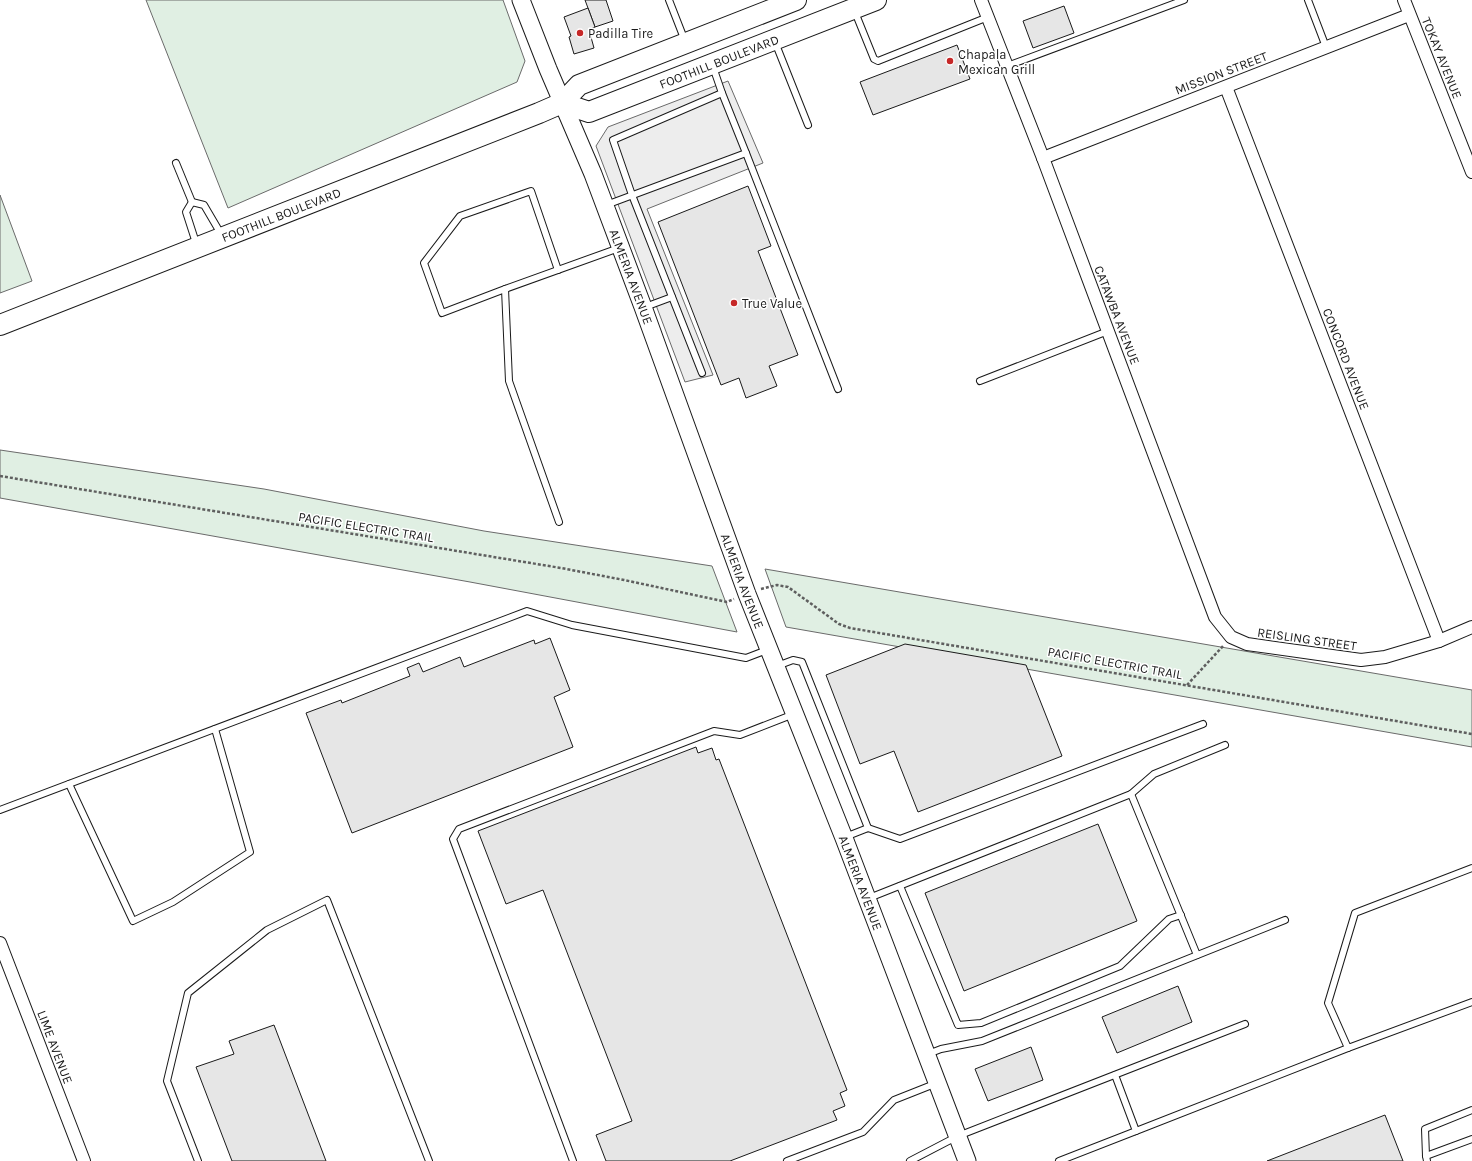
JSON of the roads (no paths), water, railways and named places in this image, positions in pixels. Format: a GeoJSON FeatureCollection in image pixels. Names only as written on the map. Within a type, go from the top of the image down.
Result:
{"type":"FeatureCollection","features":[{"type":"Feature","properties":{"kind":"main road","name":"FOOTHILL BOULEVARD"},"geometry":{"type":"LineString","coordinates":[[0,325],[562,103],[579,85],[796,0]]}},
{"type":"Feature","properties":{"kind":"main road","name":"FOOTHILL BOULEVARD"},"geometry":{"type":"LineString","coordinates":[[562,103],[589,112],[876,0]]}},
{"type":"Feature","properties":{"kind":"street","name":"ALMERIA AVENUE"},"geometry":{"type":"LineString","coordinates":[[521,0],[562,103],[593,174],[747,594],[777,666],[868,899],[967,1161]]}},
{"type":"Feature","properties":{"kind":"street","name":"CATAWBA AVENUE"},"geometry":{"type":"LineString","coordinates":[[981,0],[1043,158],[1215,617],[1231,637]]}},
{"type":"Feature","properties":{"kind":"street","name":"TOKAY AVENUE"},"geometry":{"type":"LineString","coordinates":[[1404,0],[1472,172]]}},
{"type":"Feature","properties":{"kind":"street","name":"MISSION STREET"},"geometry":{"type":"LineString","coordinates":[[1043,158],[1409,15]]}},
{"type":"Feature","properties":{"kind":"street","name":"CONCORD AVENUE"},"geometry":{"type":"LineString","coordinates":[[1226,86],[1440,641]]}},
{"type":"Feature","properties":{"kind":"street","name":"REISLING STREET"},"geometry":{"type":"LineString","coordinates":[[1231,637],[1247,644],[1361,660],[1385,657],[1440,641],[1472,627]]}},
{"type":"Feature","properties":{"kind":"street","name":"LIME AVENUE"},"geometry":{"type":"LineString","coordinates":[[0,943],[84,1161]]}},
{"type":"Feature","properties":{"kind":"lane"},"geometry":{"type":"LineString","coordinates":[[669,0],[686,42]]}},
{"type":"Feature","properties":{"kind":"lane"},"geometry":{"type":"LineString","coordinates":[[1007,66],[1184,0]]}},
{"type":"Feature","properties":{"kind":"lane"},"geometry":{"type":"LineString","coordinates":[[1308,0],[1326,47]]}},
{"type":"Feature","properties":{"kind":"lane"},"geometry":{"type":"LineString","coordinates":[[854,9],[874,59],[878,61],[988,17]]}},
{"type":"Feature","properties":{"kind":"lane"},"geometry":{"type":"LineString","coordinates":[[775,40],[808,125]]}},
{"type":"Feature","properties":{"kind":"lane"},"geometry":{"type":"LineString","coordinates":[[712,65],[838,389]]}},
{"type":"Feature","properties":{"kind":"lane"},"geometry":{"type":"LineString","coordinates":[[702,373],[632,195],[613,140],[722,93]]}},
{"type":"Feature","properties":{"kind":"lane"},"geometry":{"type":"LineString","coordinates":[[605,206],[746,153]]}},
{"type":"Feature","properties":{"kind":"lane"},"geometry":{"type":"LineString","coordinates":[[176,163],[192,202]]}},
{"type":"Feature","properties":{"kind":"lane"},"geometry":{"type":"LineString","coordinates":[[558,270],[531,191],[460,216],[424,263],[442,313],[505,289],[558,270],[620,247]]}},
{"type":"Feature","properties":{"kind":"lane"},"geometry":{"type":"LineString","coordinates":[[192,202],[204,205],[223,237]]}},
{"type":"Feature","properties":{"kind":"lane"},"geometry":{"type":"LineString","coordinates":[[192,202],[186,212],[197,247]]}},
{"type":"Feature","properties":{"kind":"lane"},"geometry":{"type":"LineString","coordinates":[[505,289],[509,381],[559,522]]}},
{"type":"Feature","properties":{"kind":"lane"},"geometry":{"type":"LineString","coordinates":[[643,307],[672,296]]}},
{"type":"Feature","properties":{"kind":"lane"},"geometry":{"type":"LineString","coordinates":[[980,381],[1108,331]]}},
{"type":"Feature","properties":{"kind":"lane"},"geometry":{"type":"LineString","coordinates":[[0,810],[527,611],[572,625],[746,658],[770,649]]}},
{"type":"Feature","properties":{"kind":"lane"},"geometry":{"type":"LineString","coordinates":[[777,666],[793,660],[802,662],[868,828]]}},
{"type":"Feature","properties":{"kind":"lane"},"geometry":{"type":"LineString","coordinates":[[573,1161],[453,839],[459,829],[714,731],[740,735],[795,714]]}},
{"type":"Feature","properties":{"kind":"lane"},"geometry":{"type":"LineString","coordinates":[[844,838],[868,828],[900,839],[1203,724]]}},
{"type":"Feature","properties":{"kind":"lane"},"geometry":{"type":"LineString","coordinates":[[69,784],[133,921],[173,902],[250,852],[215,729]]}},
{"type":"Feature","properties":{"kind":"lane"},"geometry":{"type":"LineString","coordinates":[[868,899],[1131,794],[1154,774],[1225,746]]}},
{"type":"Feature","properties":{"kind":"lane"},"geometry":{"type":"LineString","coordinates":[[1131,794],[1197,955]]}},
{"type":"Feature","properties":{"kind":"lane"},"geometry":{"type":"LineString","coordinates":[[1348,1048],[1328,1003],[1355,913],[1472,868]]}},
{"type":"Feature","properties":{"kind":"lane"},"geometry":{"type":"LineString","coordinates":[[900,886],[958,1025],[981,1023],[1120,966],[1169,919],[1181,915]]}},
{"type":"Feature","properties":{"kind":"lane"},"geometry":{"type":"LineString","coordinates":[[198,1161],[167,1081],[188,992],[267,930],[327,900],[429,1161]]}},
{"type":"Feature","properties":{"kind":"lane"},"geometry":{"type":"LineString","coordinates":[[927,1054],[941,1049],[982,1041],[1284,920]]}},
{"type":"Feature","properties":{"kind":"lane"},"geometry":{"type":"LineString","coordinates":[[1058,1161],[1348,1048],[1472,1002]]}},
{"type":"Feature","properties":{"kind":"lane"},"geometry":{"type":"LineString","coordinates":[[910,1161],[958,1136],[1245,1024]]}},
{"type":"Feature","properties":{"kind":"lane"},"geometry":{"type":"LineString","coordinates":[[1115,1075],[1136,1131]]}},
{"type":"Feature","properties":{"kind":"lane"},"geometry":{"type":"LineString","coordinates":[[787,1161],[863,1132],[894,1100],[937,1083]]}},
{"type":"Feature","properties":{"kind":"lane"},"geometry":{"type":"LineString","coordinates":[[1472,1110],[1425,1129],[1426,1159],[1472,1139]]}},
{"type":"Feature","properties":{"kind":"place","name":"Padilla Tire"},"geometry":{"type":"Point","coordinates":[580,33]}},
{"type":"Feature","properties":{"kind":"place","name":"Chapala Mexican Grill"},"geometry":{"type":"Point","coordinates":[950,61]}},
{"type":"Feature","properties":{"kind":"place","name":"True Value"},"geometry":{"type":"Point","coordinates":[734,303]}}]}
